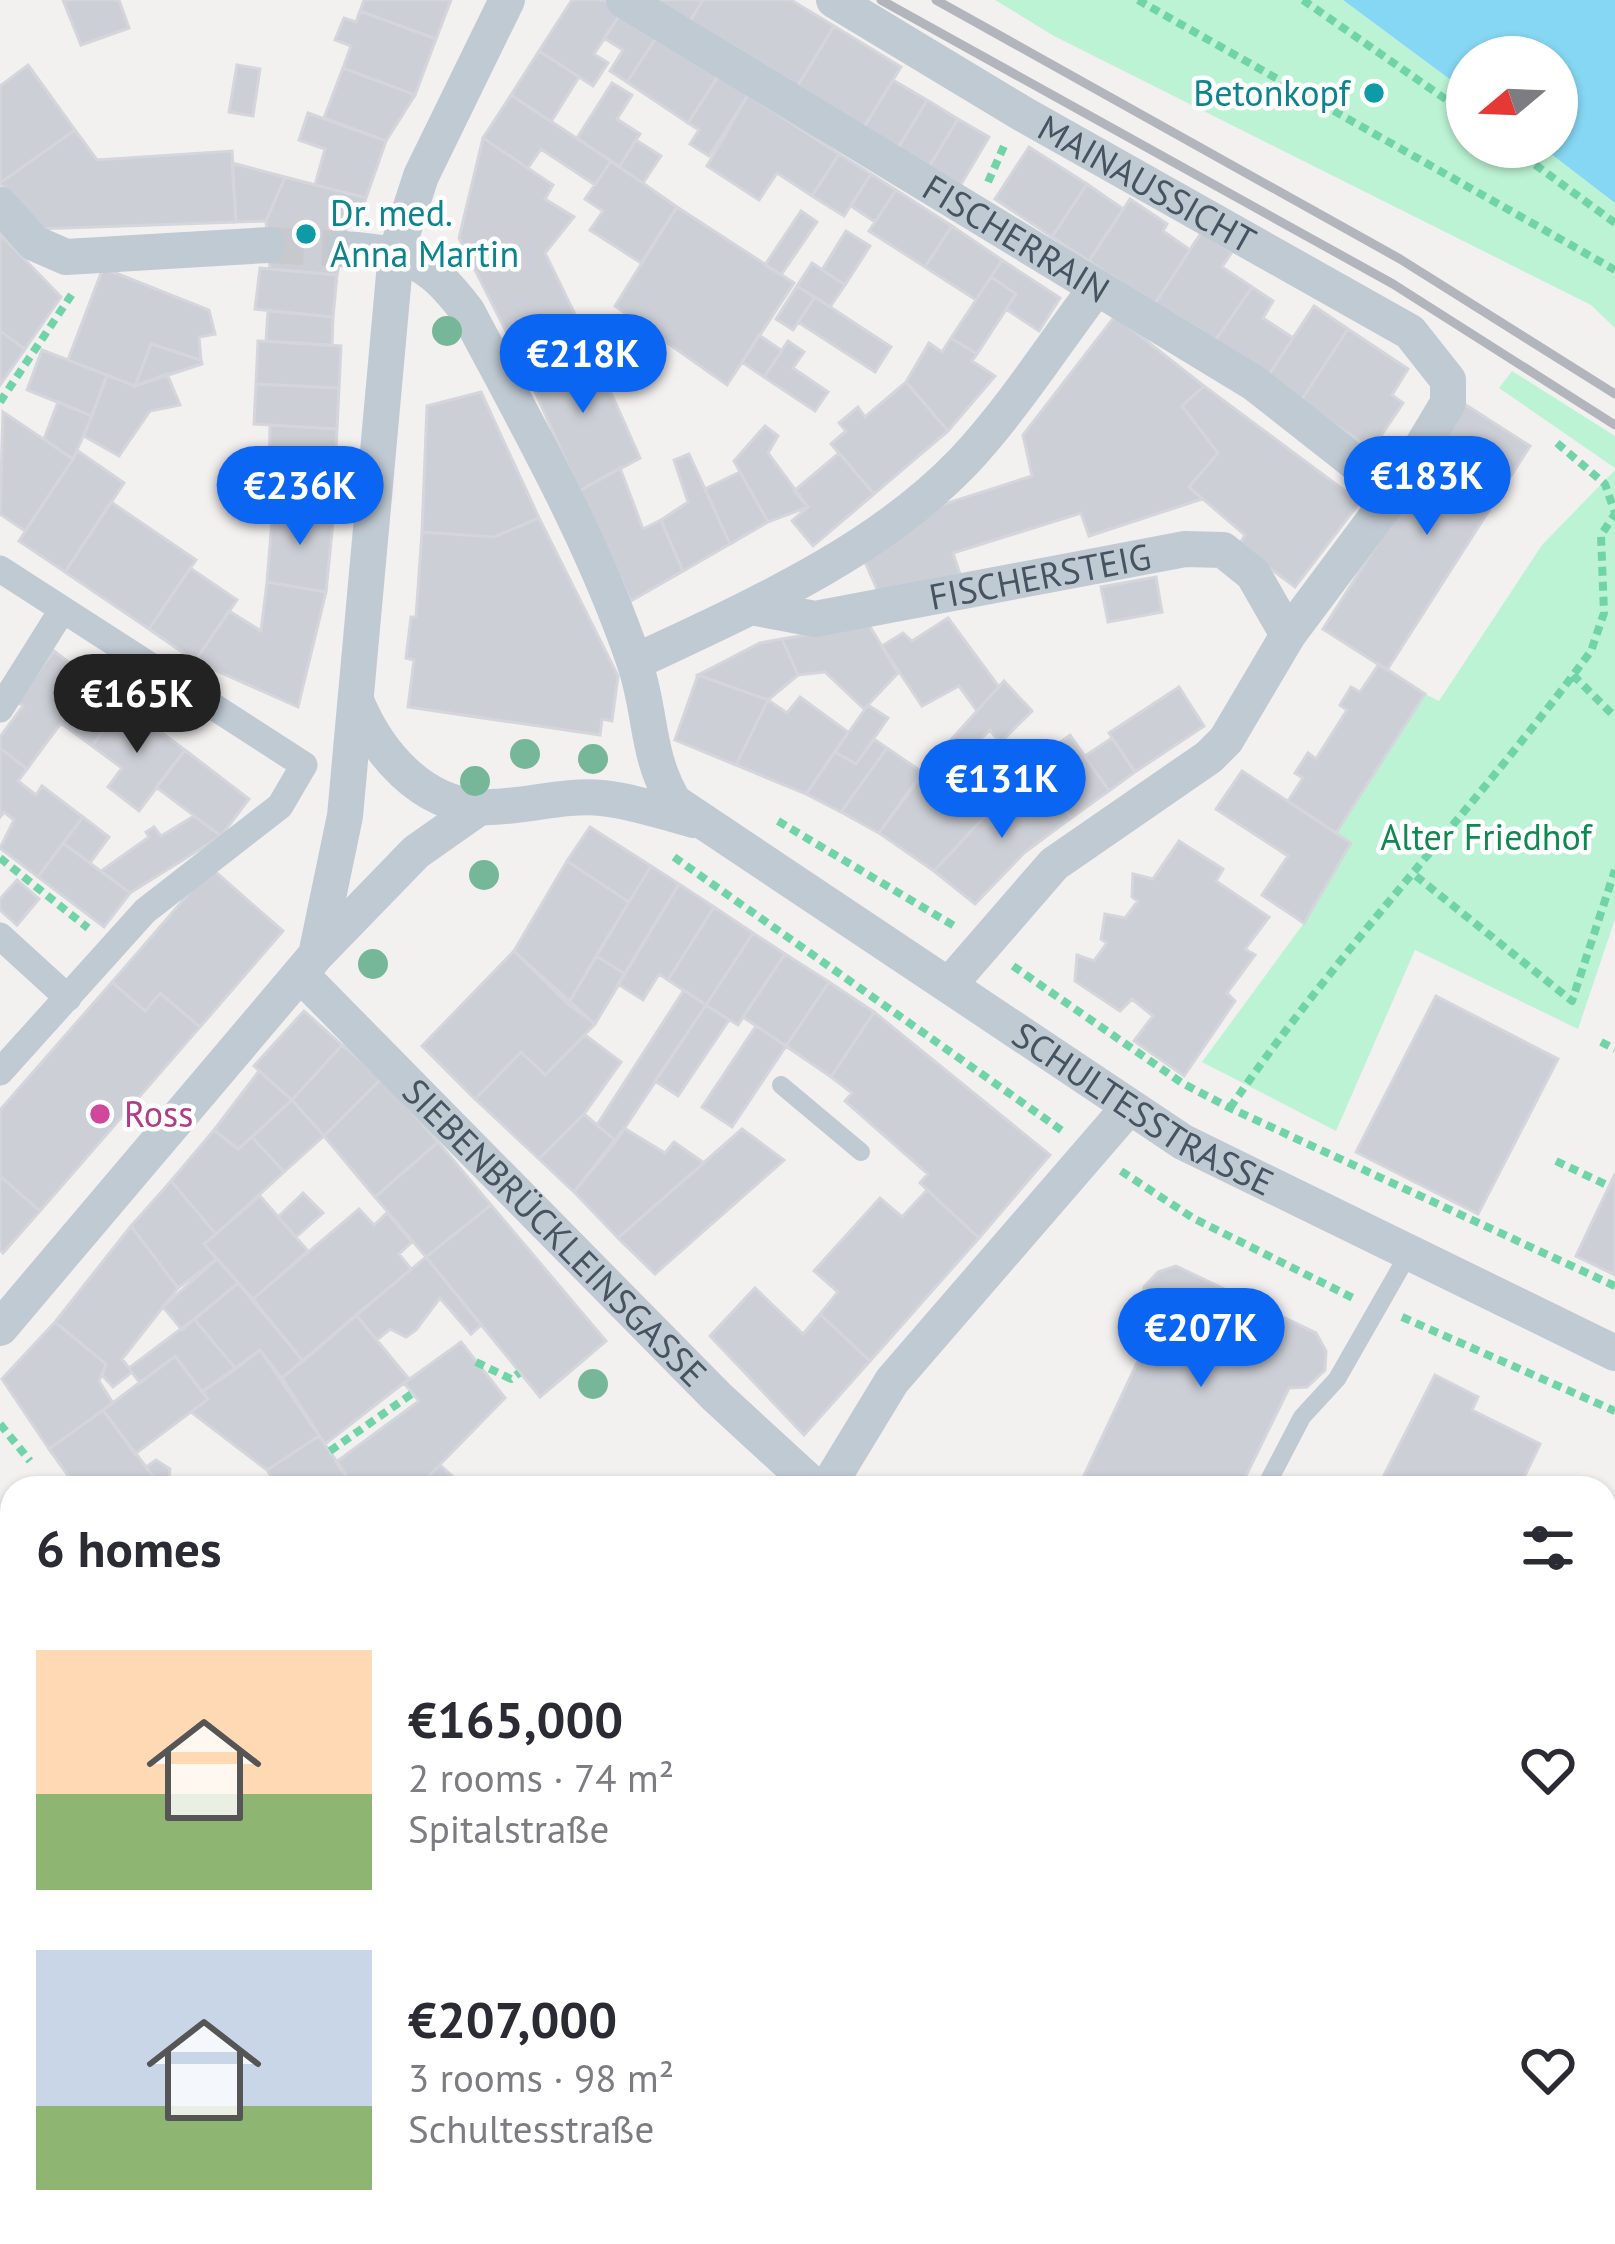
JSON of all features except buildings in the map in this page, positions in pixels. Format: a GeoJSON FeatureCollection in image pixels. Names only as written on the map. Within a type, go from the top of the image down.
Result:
{"type":"FeatureCollection","features":[{"type":"Feature","properties":{"kind":"street","name":"FISCHERRAIN"},"geometry":{"type":"LineString","coordinates":[[624,0],[1254,383],[1394,493]]}},
{"type":"Feature","properties":{"kind":"street","name":"MAINAUSSICHT"},"geometry":{"type":"LineString","coordinates":[[835,0],[1023,114],[1410,332],[1448,380],[1448,403],[1394,493]]}},
{"type":"Feature","properties":{"kind":"street"},"geometry":{"type":"LineString","coordinates":[[308,964],[334,888],[348,782],[374,539],[383,352],[396,254],[421,176],[504,10]]}},
{"type":"Feature","properties":{"kind":"street"},"geometry":{"type":"LineString","coordinates":[[0,205],[34,243],[66,257],[268,245]]}},
{"type":"Feature","properties":{"kind":"street"},"geometry":{"type":"LineString","coordinates":[[343,249],[396,254],[442,278],[467,311],[575,526],[635,662],[653,766],[674,802],[696,820]]}},
{"type":"Feature","properties":{"kind":"street"},"geometry":{"type":"LineString","coordinates":[[635,662],[751,607],[866,540],[962,463],[1097,287]]}},
{"type":"Feature","properties":{"kind":"street"},"geometry":{"type":"LineString","coordinates":[[949,986],[1054,864],[1217,748],[1288,635],[1394,493]]}},
{"type":"Feature","properties":{"kind":"street","name":"FISCHERSTEIG"},"geometry":{"type":"LineString","coordinates":[[751,607],[814,619],[1185,549],[1223,550],[1253,574],[1288,635]]}},
{"type":"Feature","properties":{"kind":"street"},"geometry":{"type":"LineString","coordinates":[[0,569],[304,765],[280,806],[146,911],[0,1072]]}},
{"type":"Feature","properties":{"kind":"street"},"geometry":{"type":"LineString","coordinates":[[0,709],[61,612]]}},
{"type":"Feature","properties":{"kind":"street"},"geometry":{"type":"LineString","coordinates":[[356,703],[393,763],[423,787],[480,807],[604,798],[696,820]]}},
{"type":"Feature","properties":{"kind":"street"},"geometry":{"type":"LineString","coordinates":[[0,1328],[308,964],[416,852],[480,807]]}},
{"type":"Feature","properties":{"kind":"street","name":"SCHULTESSTRASSE"},"geometry":{"type":"LineString","coordinates":[[696,820],[1183,1142],[1615,1353]]}},
{"type":"Feature","properties":{"kind":"street"},"geometry":{"type":"LineString","coordinates":[[0,937],[68,998]]}},
{"type":"Feature","properties":{"kind":"street","name":"SIEBENBRÜCKLEINSGASSE"},"geometry":{"type":"LineString","coordinates":[[308,964],[717,1397],[803,1476]]}},
{"type":"Feature","properties":{"kind":"street"},"geometry":{"type":"LineString","coordinates":[[833,1476],[905,1365],[1129,1107]]}},
{"type":"Feature","properties":{"kind":"lane"},"geometry":{"type":"LineString","coordinates":[[304,765],[348,782]]}},
{"type":"Feature","properties":{"kind":"lane"},"geometry":{"type":"LineString","coordinates":[[781,1085],[861,1152]]}},
{"type":"Feature","properties":{"kind":"lane"},"geometry":{"type":"LineString","coordinates":[[1271,1476],[1302,1417],[1337,1379],[1408,1253]]}},
{"type":"Feature","properties":{"kind":"path"},"geometry":{"type":"LineString","coordinates":[[1138,0],[1615,270]]}},
{"type":"Feature","properties":{"kind":"path"},"geometry":{"type":"LineString","coordinates":[[1303,0],[1446,99]]}},
{"type":"Feature","properties":{"kind":"path"},"geometry":{"type":"LineString","coordinates":[[987,184],[1004,146]]}},
{"type":"Feature","properties":{"kind":"path"},"geometry":{"type":"LineString","coordinates":[[1539,168],[1615,224]]}},
{"type":"Feature","properties":{"kind":"path"},"geometry":{"type":"LineString","coordinates":[[0,402],[66,309],[89,257]]}},
{"type":"Feature","properties":{"kind":"path"},"geometry":{"type":"LineString","coordinates":[[1230,1108],[1342,958],[1416,876],[1591,651],[1604,613],[1601,535],[1615,513],[1605,484],[1557,443]]}},
{"type":"Feature","properties":{"kind":"path"},"geometry":{"type":"LineString","coordinates":[[1573,675],[1615,717]]}},
{"type":"Feature","properties":{"kind":"path"},"geometry":{"type":"LineString","coordinates":[[668,852],[1092,1153]]}},
{"type":"Feature","properties":{"kind":"path"},"geometry":{"type":"LineString","coordinates":[[0,858],[112,948]]}},
{"type":"Feature","properties":{"kind":"path"},"geometry":{"type":"LineString","coordinates":[[1416,876],[1572,1001],[1615,870]]}},
{"type":"Feature","properties":{"kind":"path"},"geometry":{"type":"LineString","coordinates":[[982,943],[1182,1082],[1615,1286]]}},
{"type":"Feature","properties":{"kind":"path"},"geometry":{"type":"LineString","coordinates":[[1600,1042],[1615,1049]]}},
{"type":"Feature","properties":{"kind":"path"},"geometry":{"type":"LineString","coordinates":[[1556,1161],[1609,1186]]}},
{"type":"Feature","properties":{"kind":"path"},"geometry":{"type":"LineString","coordinates":[[476,1362],[511,1379],[519,1373]]}},
{"type":"Feature","properties":{"kind":"path"},"geometry":{"type":"LineString","coordinates":[[330,1451],[413,1393]]}},
{"type":"Feature","properties":{"kind":"path"},"geometry":{"type":"LineString","coordinates":[[0,1424],[30,1461]]}},
{"type":"Feature","properties":{"kind":"green space"},"geometry":{"type":"Polygon","coordinates":[[[995,0],[1343,0],[1446,76],[1446,168],[1569,168],[1615,203],[1615,328],[1591,305],[1054,36],[995,0]]]}},
{"type":"Feature","properties":{"kind":"green space"},"geometry":{"type":"Polygon","coordinates":[[[1512,371],[1615,436],[1615,468],[1499,388],[1512,371]]]}},
{"type":"Feature","properties":{"kind":"green space","name":"Alter Friedhof"},"geometry":{"type":"Polygon","coordinates":[[[1615,470],[1615,919],[1578,1029],[1415,950],[1336,1131],[1202,1062],[1304,923],[1351,844],[1336,833],[1425,694],[1439,701],[1542,545],[1615,470]]]}},
{"type":"Feature","properties":{"kind":"water"},"geometry":{"type":"Polygon","coordinates":[[[1343,0],[1615,0],[1615,203],[1569,168],[1578,168],[1578,36],[1446,36],[1446,76],[1343,0]]]}},
{"type":"Feature","properties":{"kind":"tunnel"},"geometry":{"type":"LineString","coordinates":[[268,245],[343,249]]}},
{"type":"Feature","properties":{"kind":"railway"},"geometry":{"type":"LineString","coordinates":[[881,0],[1393,284],[1615,425]]}},
{"type":"Feature","properties":{"kind":"railway"},"geometry":{"type":"LineString","coordinates":[[936,0],[1400,259],[1615,394]]}},
{"type":"Feature","properties":{"kind":"place","name":"Betonkopf"},"geometry":{"type":"Point","coordinates":[1374,93]}},
{"type":"Feature","properties":{"kind":"place","name":"Dr. med. Anna Martin"},"geometry":{"type":"Point","coordinates":[306,234]}},
{"type":"Feature","properties":{"kind":"place","name":"Ross"},"geometry":{"type":"Point","coordinates":[100,1114]}}]}
